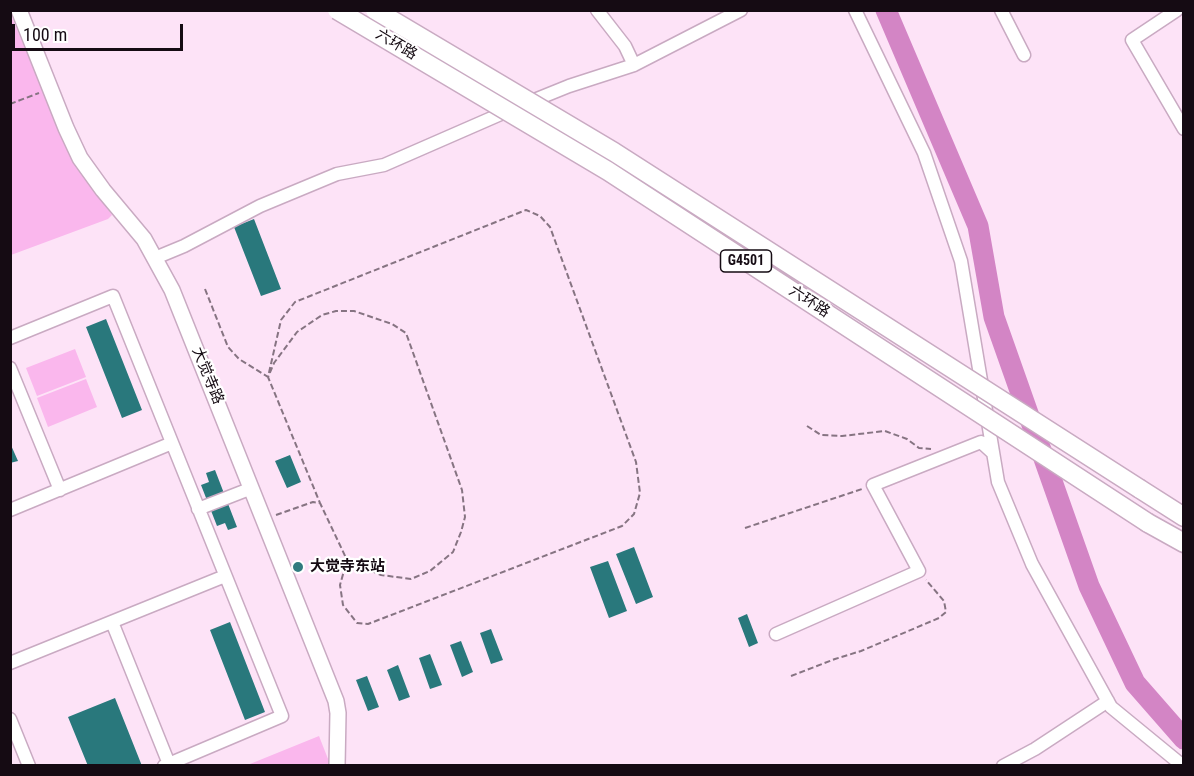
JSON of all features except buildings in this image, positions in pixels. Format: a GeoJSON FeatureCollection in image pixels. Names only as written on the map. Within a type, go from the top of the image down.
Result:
{"type":"FeatureCollection","features":[{"type":"Feature","properties":{"kind":"highway","name":"六环路"},"geometry":{"type":"LineString","coordinates":[[337,10],[609,171],[1148,523],[1184,543]]}},
{"type":"Feature","properties":{"kind":"highway","name":"六环路"},"geometry":{"type":"LineString","coordinates":[[375,10],[614,152],[1184,517]]}},
{"type":"Feature","properties":{"kind":"main road","name":"大觉寺路"},"geometry":{"type":"LineString","coordinates":[[19,10],[80,158],[103,190],[144,238],[172,290],[336,701],[338,713],[337,765]]}},
{"type":"Feature","properties":{"kind":"street"},"geometry":{"type":"LineString","coordinates":[[597,10],[625,45],[634,65]]}},
{"type":"Feature","properties":{"kind":"street"},"geometry":{"type":"LineString","coordinates":[[155,258],[184,246],[260,206],[337,174],[384,165],[569,86],[634,65],[741,10]]}},
{"type":"Feature","properties":{"kind":"street"},"geometry":{"type":"LineString","coordinates":[[855,10],[924,153],[960,261],[998,482],[1032,564],[1111,707],[1182,765]]}},
{"type":"Feature","properties":{"kind":"street"},"geometry":{"type":"LineString","coordinates":[[1001,10],[1024,55]]}},
{"type":"Feature","properties":{"kind":"street"},"geometry":{"type":"LineString","coordinates":[[1176,10],[1132,40],[1184,129]]}},
{"type":"Feature","properties":{"kind":"street"},"geometry":{"type":"LineString","coordinates":[[10,338],[113,296],[282,716],[166,765],[112,622]]}},
{"type":"Feature","properties":{"kind":"street"},"geometry":{"type":"LineString","coordinates":[[10,368],[60,490]]}},
{"type":"Feature","properties":{"kind":"street"},"geometry":{"type":"LineString","coordinates":[[776,634],[919,571],[873,485],[981,442],[993,453]]}},
{"type":"Feature","properties":{"kind":"street"},"geometry":{"type":"LineString","coordinates":[[10,510],[172,443]]}},
{"type":"Feature","properties":{"kind":"street"},"geometry":{"type":"LineString","coordinates":[[198,509],[252,488]]}},
{"type":"Feature","properties":{"kind":"street"},"geometry":{"type":"LineString","coordinates":[[10,663],[225,576]]}},
{"type":"Feature","properties":{"kind":"street"},"geometry":{"type":"LineString","coordinates":[[1003,765],[1035,749],[1108,701]]}},
{"type":"Feature","properties":{"kind":"street"},"geometry":{"type":"LineString","coordinates":[[10,719],[29,765]]}},
{"type":"Feature","properties":{"kind":"path"},"geometry":{"type":"LineString","coordinates":[[10,104],[50,89]]}},
{"type":"Feature","properties":{"kind":"path"},"geometry":{"type":"LineString","coordinates":[[268,377],[274,363],[297,332],[322,315],[336,310],[354,311],[392,324],[406,333],[462,490],[465,517],[453,552],[430,571],[411,579],[381,575],[347,560],[320,503],[268,377],[281,321],[295,302],[526,210],[540,216],[549,227],[636,462],[640,493],[634,514],[622,526],[368,624],[357,623],[343,605],[339,585],[347,560]]}},
{"type":"Feature","properties":{"kind":"path"},"geometry":{"type":"LineString","coordinates":[[205,289],[228,347],[239,359],[268,377]]}},
{"type":"Feature","properties":{"kind":"path"},"geometry":{"type":"LineString","coordinates":[[807,426],[821,435],[842,436],[885,431],[907,439],[919,448],[931,449]]}},
{"type":"Feature","properties":{"kind":"path"},"geometry":{"type":"LineString","coordinates":[[745,528],[873,485]]}},
{"type":"Feature","properties":{"kind":"path"},"geometry":{"type":"LineString","coordinates":[[265,519],[313,502],[320,503]]}},
{"type":"Feature","properties":{"kind":"path"},"geometry":{"type":"LineString","coordinates":[[791,676],[861,651],[939,618],[946,612],[944,601],[919,571]]}},
{"type":"Feature","properties":{"kind":"shaded area"},"geometry":{"type":"Polygon","coordinates":[[[10,13],[73,162],[112,215],[108,219],[11,255],[10,13]]]}},
{"type":"Feature","properties":{"kind":"shaded area"},"geometry":{"type":"Polygon","coordinates":[[[75,349],[86,377],[37,396],[26,368],[75,349]]]}},
{"type":"Feature","properties":{"kind":"shaded area"},"geometry":{"type":"Polygon","coordinates":[[[86,379],[97,407],[48,427],[37,398],[86,379]]]}},
{"type":"Feature","properties":{"kind":"shaded area"},"geometry":{"type":"Polygon","coordinates":[[[319,736],[330,764],[327,766],[245,766],[319,736]]]}},
{"type":"Feature","properties":{"kind":"waterway"},"geometry":{"type":"LineString","coordinates":[[886,10],[978,226],[994,317],[1089,586],[1135,683],[1184,739]]}},
{"type":"Feature","properties":{"kind":"place","name":"大觉寺东站"},"geometry":{"type":"Point","coordinates":[298,567]}}]}
